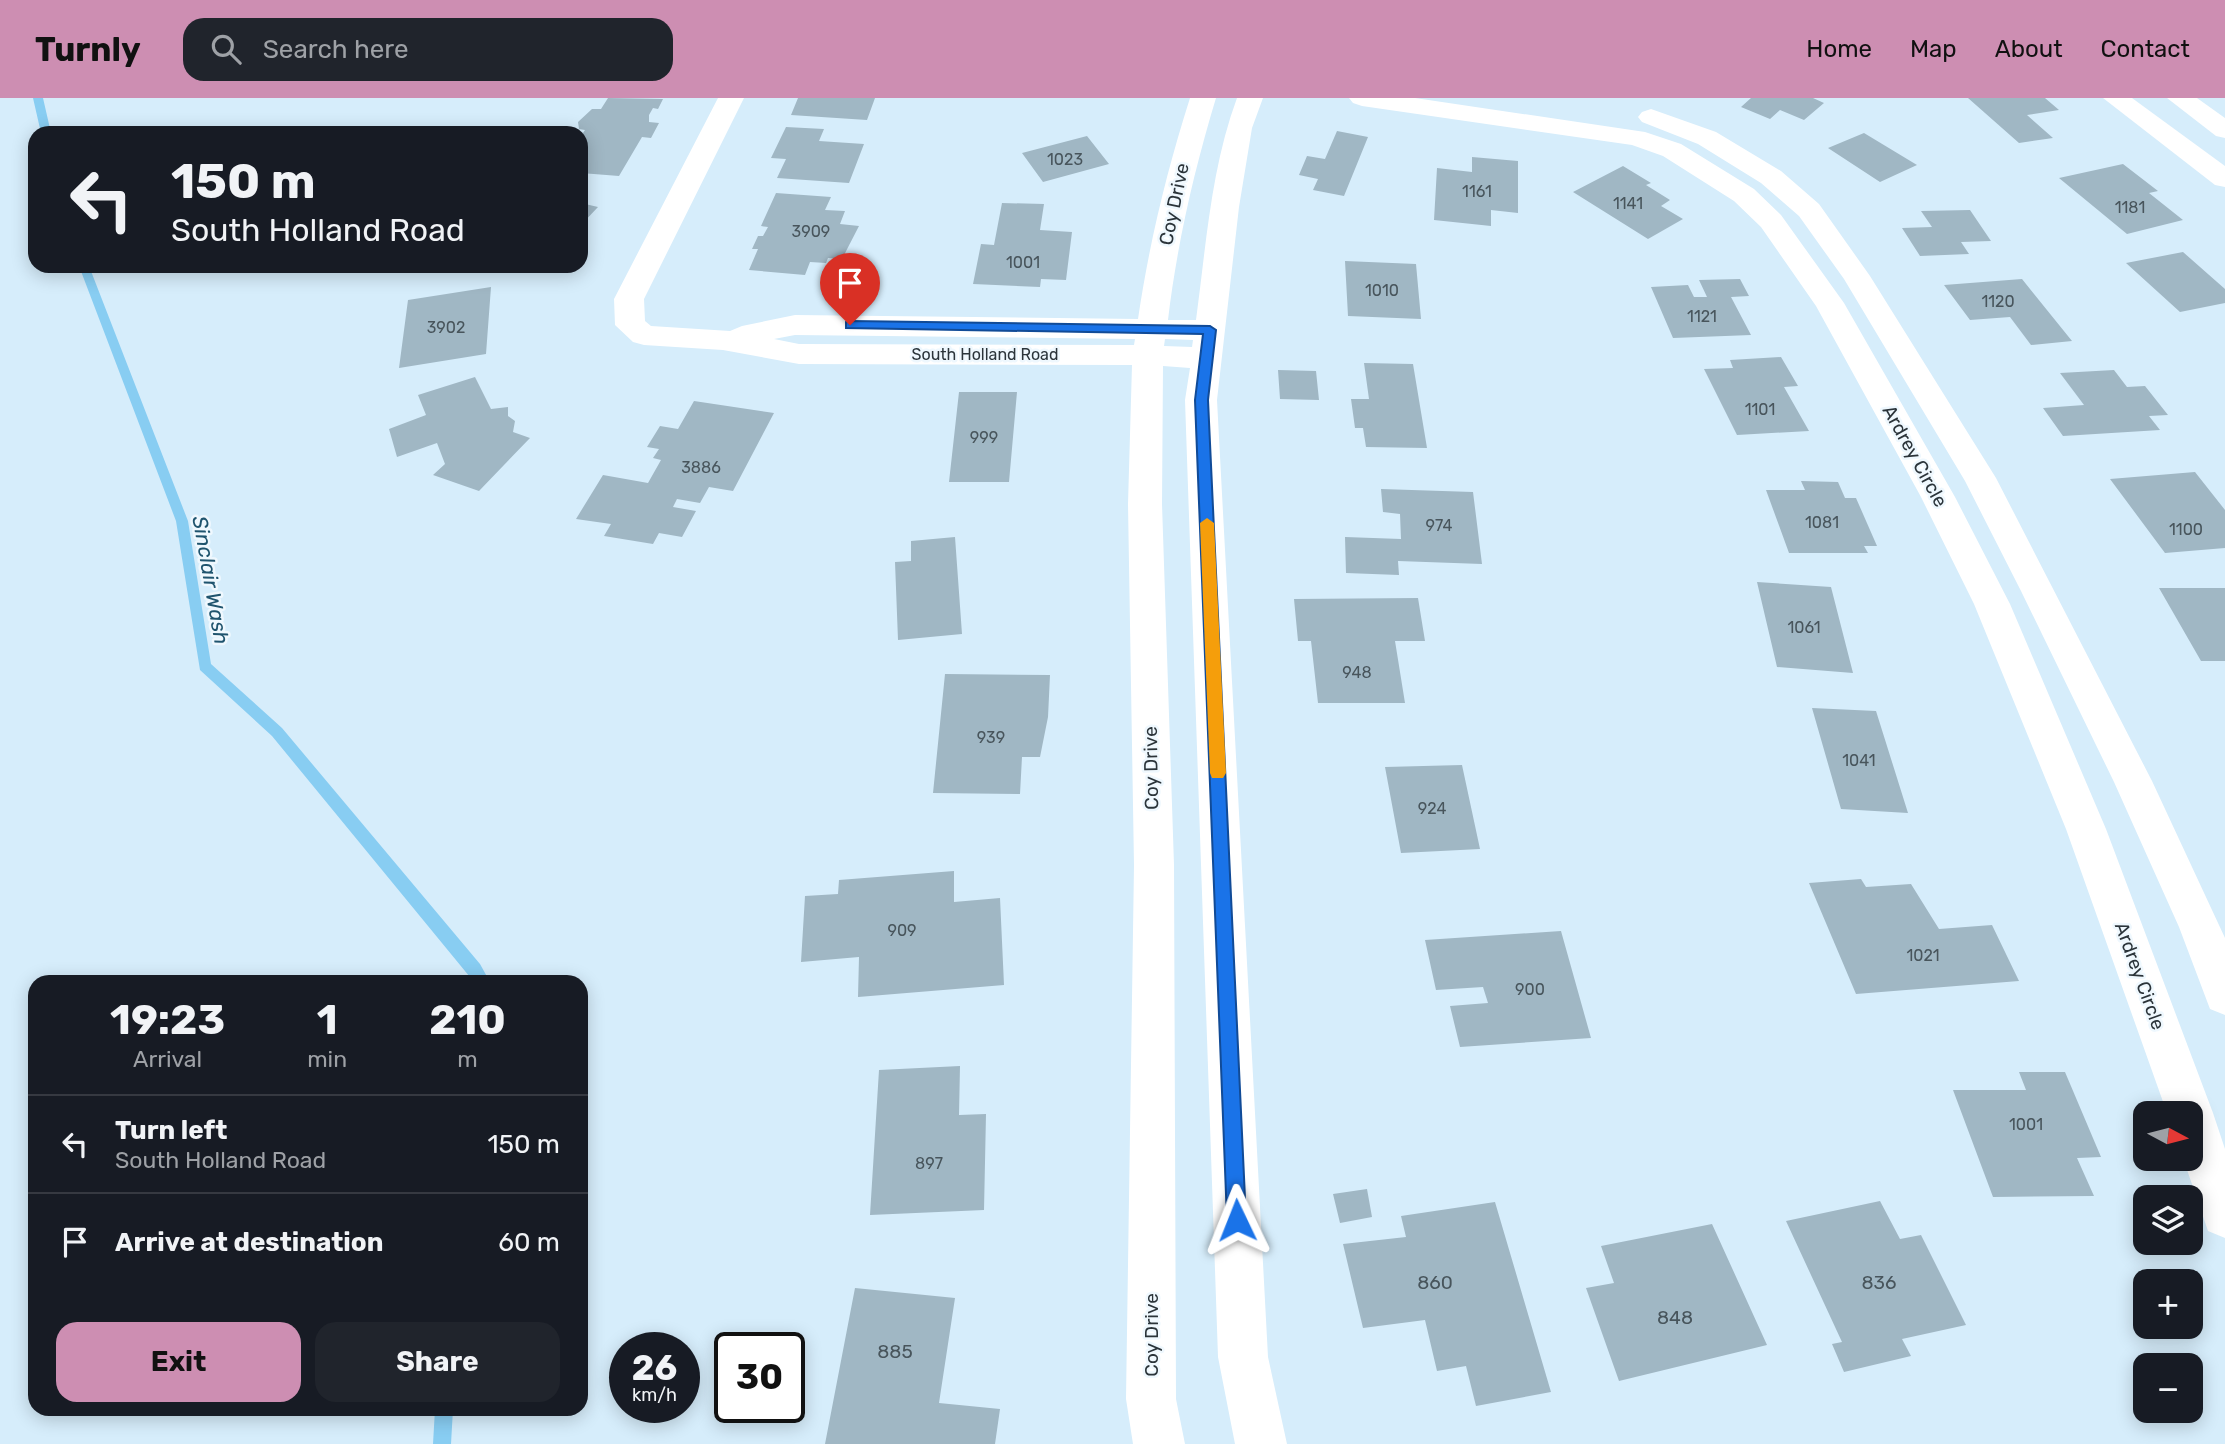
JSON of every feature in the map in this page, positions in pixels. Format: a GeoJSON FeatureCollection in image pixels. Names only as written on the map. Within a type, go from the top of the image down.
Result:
{"type":"FeatureCollection","features":[{"type":"Feature","properties":{"kind":"street","name":"South Holland Road"},"geometry":{"type":"LineString","coordinates":[[731,98],[629,299],[630,325],[644,335],[723,340],[799,354],[1150,342],[1208,344]]}},
{"type":"Feature","properties":{"kind":"street","name":"Coy Drive"},"geometry":{"type":"LineString","coordinates":[[1159,1444],[1151,1399],[1154,865],[1145,503],[1150,342],[1159,274],[1183,162],[1203,98]]}},
{"type":"Feature","properties":{"kind":"street"},"geometry":{"type":"LineString","coordinates":[[1250,98],[1239,128],[1225,207],[1202,400],[1242,1343],[1261,1444]]}},
{"type":"Feature","properties":{"kind":"street","name":"Ardrey Circle"},"geometry":{"type":"LineString","coordinates":[[1362,98],[1636,138],[1672,150],[1703,167],[1744,195],[1771,221],[1829,303],[1938,496],[1992,604],[2086,829],[2185,1101]]}},
{"type":"Feature","properties":{"kind":"street"},"geometry":{"type":"LineString","coordinates":[[1538,98],[1636,112],[1707,138],[1771,177],[1809,210],[1856,276],[1980,478],[2133,781],[2200,927],[2225,995]]}},
{"type":"Feature","properties":{"kind":"street"},"geometry":{"type":"LineString","coordinates":[[2116,98],[2225,179]]}},
{"type":"Feature","properties":{"kind":"street"},"geometry":{"type":"LineString","coordinates":[[2180,98],[2225,130]]}},
{"type":"Feature","properties":{"kind":"street","name":"Ardrey Circle"},"geometry":{"type":"LineString","coordinates":[[2203,1152],[2225,1214]]}},
{"type":"Feature","properties":{"kind":"building"},"geometry":{"type":"Polygon","coordinates":[[[608,98],[663,99],[658,109],[653,108],[649,115],[649,122],[659,123],[651,138],[642,137],[619,176],[588,174],[588,126],[579,126],[578,122],[592,109],[601,109],[608,98]]]}},
{"type":"Feature","properties":{"kind":"building"},"geometry":{"type":"Polygon","coordinates":[[[798,98],[875,98],[867,120],[791,115],[798,98]]]}},
{"type":"Feature","properties":{"kind":"building"},"geometry":{"type":"Polygon","coordinates":[[[1751,98],[1813,98],[1824,103],[1804,120],[1780,110],[1770,119],[1741,107],[1751,98]]]}},
{"type":"Feature","properties":{"kind":"building"},"geometry":{"type":"Polygon","coordinates":[[[1968,98],[2045,98],[2059,110],[2027,115],[2053,138],[2019,143],[1968,98]]]}},
{"type":"Feature","properties":{"kind":"building"},"geometry":{"type":"Polygon","coordinates":[[[786,127],[824,129],[819,141],[864,144],[849,183],[777,178],[786,159],[771,158],[786,127]]]}},
{"type":"Feature","properties":{"kind":"building"},"geometry":{"type":"Polygon","coordinates":[[[1337,131],[1368,137],[1344,196],[1313,190],[1318,179],[1299,175],[1307,156],[1325,159],[1337,131]]]}},
{"type":"Feature","properties":{"kind":"building"},"geometry":{"type":"Polygon","coordinates":[[[1864,133],[1917,165],[1880,182],[1828,148],[1864,133]]]}},
{"type":"Feature","properties":{"kind":"building"},"geometry":{"type":"Polygon","coordinates":[[[1087,136],[1109,164],[1043,182],[1022,153],[1087,136]]]}},
{"type":"Feature","properties":{"kind":"building"},"geometry":{"type":"Polygon","coordinates":[[[1472,157],[1518,161],[1518,213],[1491,210],[1491,226],[1434,220],[1437,168],[1472,172],[1472,157]]]}},
{"type":"Feature","properties":{"kind":"building"},"geometry":{"type":"Polygon","coordinates":[[[2123,164],[2158,191],[2149,193],[2183,220],[2127,234],[2059,178],[2123,164]]]}},
{"type":"Feature","properties":{"kind":"building"},"geometry":{"type":"Polygon","coordinates":[[[1623,166],[1651,183],[1646,185],[1670,200],[1661,206],[1683,219],[1648,239],[1573,192],[1623,166]]]}},
{"type":"Feature","properties":{"kind":"building"},"geometry":{"type":"Polygon","coordinates":[[[776,193],[831,197],[825,210],[845,211],[840,224],[859,226],[842,259],[828,258],[826,263],[810,262],[805,275],[749,270],[758,249],[752,249],[758,236],[763,236],[768,227],[761,226],[776,193]]]}},
{"type":"Feature","properties":{"kind":"building"},"geometry":{"type":"Polygon","coordinates":[[[1002,203],[1044,204],[1040,230],[1072,232],[1066,280],[1041,279],[1040,287],[973,284],[981,244],[994,245],[1002,203]]]}},
{"type":"Feature","properties":{"kind":"building"},"geometry":{"type":"Polygon","coordinates":[[[588,205],[598,207],[588,218],[588,205]]]}},
{"type":"Feature","properties":{"kind":"building"},"geometry":{"type":"Polygon","coordinates":[[[1970,210],[1991,241],[1961,242],[1969,254],[1920,256],[1902,228],[1932,227],[1921,211],[1970,210]]]}},
{"type":"Feature","properties":{"kind":"building"},"geometry":{"type":"Polygon","coordinates":[[[2183,252],[2225,289],[2225,303],[2180,312],[2126,263],[2183,252]]]}},
{"type":"Feature","properties":{"kind":"building"},"geometry":{"type":"Polygon","coordinates":[[[1345,261],[1416,264],[1421,319],[1348,316],[1345,261]]]}},
{"type":"Feature","properties":{"kind":"building"},"geometry":{"type":"Polygon","coordinates":[[[1740,279],[1749,296],[1731,297],[1751,335],[1673,338],[1651,287],[1688,285],[1694,297],[1707,297],[1699,280],[1740,279]]]}},
{"type":"Feature","properties":{"kind":"building"},"geometry":{"type":"Polygon","coordinates":[[[2022,279],[2072,341],[2031,345],[2010,317],[1970,320],[1944,285],[2022,279]]]}},
{"type":"Feature","properties":{"kind":"building"},"geometry":{"type":"Polygon","coordinates":[[[491,287],[486,354],[399,368],[408,300],[491,287]]]}},
{"type":"Feature","properties":{"kind":"building"},"geometry":{"type":"Polygon","coordinates":[[[1781,357],[1798,386],[1784,387],[1809,431],[1737,435],[1704,369],[1733,368],[1730,360],[1781,357]]]}},
{"type":"Feature","properties":{"kind":"building"},"geometry":{"type":"Polygon","coordinates":[[[1364,363],[1413,364],[1427,448],[1366,447],[1363,428],[1355,428],[1351,399],[1369,399],[1364,363]]]}},
{"type":"Feature","properties":{"kind":"building"},"geometry":{"type":"Polygon","coordinates":[[[1278,370],[1316,371],[1319,400],[1280,399],[1278,370]]]}},
{"type":"Feature","properties":{"kind":"building"},"geometry":{"type":"Polygon","coordinates":[[[2114,370],[2127,387],[2145,386],[2168,415],[2149,416],[2160,430],[2063,436],[2043,408],[2084,405],[2060,373],[2114,370]]]}},
{"type":"Feature","properties":{"kind":"building"},"geometry":{"type":"Polygon","coordinates":[[[475,377],[491,409],[508,407],[508,416],[515,421],[513,432],[530,438],[479,491],[433,475],[445,464],[437,443],[397,457],[389,429],[426,415],[418,395],[475,377]]]}},
{"type":"Feature","properties":{"kind":"building"},"geometry":{"type":"Polygon","coordinates":[[[959,392],[1017,392],[1009,482],[949,482],[959,392]]]}},
{"type":"Feature","properties":{"kind":"building"},"geometry":{"type":"Polygon","coordinates":[[[694,401],[774,413],[733,491],[709,487],[700,503],[677,499],[673,507],[696,511],[682,537],[659,533],[653,544],[604,536],[611,524],[576,519],[603,475],[648,483],[661,460],[653,458],[659,449],[647,447],[660,426],[678,429],[694,401]]]}},
{"type":"Feature","properties":{"kind":"building"},"geometry":{"type":"Polygon","coordinates":[[[2195,472],[2225,510],[2225,548],[2165,553],[2110,479],[2195,472]]]}},
{"type":"Feature","properties":{"kind":"building"},"geometry":{"type":"Polygon","coordinates":[[[1801,481],[1838,482],[1845,498],[1856,498],[1877,546],[1864,546],[1868,553],[1789,553],[1766,490],[1805,490],[1801,481]]]}},
{"type":"Feature","properties":{"kind":"building"},"geometry":{"type":"Polygon","coordinates":[[[1381,489],[1473,492],[1482,564],[1398,561],[1399,575],[1346,573],[1345,537],[1401,539],[1400,514],[1383,512],[1381,489]]]}},
{"type":"Feature","properties":{"kind":"building"},"geometry":{"type":"Polygon","coordinates":[[[955,537],[962,634],[898,640],[895,562],[911,561],[911,541],[955,537]]]}},
{"type":"Feature","properties":{"kind":"building"},"geometry":{"type":"Polygon","coordinates":[[[1757,582],[1831,587],[1853,673],[1777,667],[1757,582]]]}},
{"type":"Feature","properties":{"kind":"building"},"geometry":{"type":"Polygon","coordinates":[[[2159,588],[2225,588],[2225,661],[2201,661],[2159,588]]]}},
{"type":"Feature","properties":{"kind":"building"},"geometry":{"type":"Polygon","coordinates":[[[1418,598],[1425,641],[1395,641],[1405,703],[1318,703],[1311,641],[1298,641],[1294,599],[1418,598]]]}},
{"type":"Feature","properties":{"kind":"building"},"geometry":{"type":"Polygon","coordinates":[[[945,674],[1050,675],[1048,717],[1040,757],[1022,757],[1020,794],[933,793],[945,674]]]}},
{"type":"Feature","properties":{"kind":"building"},"geometry":{"type":"Polygon","coordinates":[[[1812,708],[1876,711],[1908,813],[1841,809],[1812,708]]]}},
{"type":"Feature","properties":{"kind":"building"},"geometry":{"type":"Polygon","coordinates":[[[1462,765],[1480,849],[1401,853],[1385,767],[1462,765]]]}},
{"type":"Feature","properties":{"kind":"building"},"geometry":{"type":"Polygon","coordinates":[[[954,871],[954,902],[1000,898],[1004,985],[858,997],[859,957],[801,962],[805,896],[838,894],[839,880],[954,871]]]}},
{"type":"Feature","properties":{"kind":"building"},"geometry":{"type":"Polygon","coordinates":[[[1861,879],[1866,887],[1911,884],[1939,929],[1992,925],[2019,981],[1856,994],[1809,883],[1861,879]]]}},
{"type":"Feature","properties":{"kind":"building"},"geometry":{"type":"Polygon","coordinates":[[[1561,931],[1591,1038],[1460,1047],[1450,1006],[1488,1003],[1483,987],[1436,990],[1425,940],[1561,931]]]}},
{"type":"Feature","properties":{"kind":"building"},"geometry":{"type":"Polygon","coordinates":[[[960,1066],[959,1115],[986,1114],[984,1210],[870,1215],[879,1070],[960,1066]]]}},
{"type":"Feature","properties":{"kind":"building"},"geometry":{"type":"Polygon","coordinates":[[[2019,1072],[2065,1072],[2101,1157],[2077,1158],[2094,1196],[1993,1197],[1953,1090],[2026,1090],[2019,1072]]]}},
{"type":"Feature","properties":{"kind":"building"},"geometry":{"type":"Polygon","coordinates":[[[1367,1189],[1372,1217],[1340,1223],[1333,1194],[1367,1189]]]}},
{"type":"Feature","properties":{"kind":"building"},"geometry":{"type":"Polygon","coordinates":[[[1880,1201],[1900,1239],[1921,1235],[1966,1325],[1902,1339],[1911,1356],[1844,1372],[1832,1344],[1842,1342],[1786,1221],[1880,1201]]]}},
{"type":"Feature","properties":{"kind":"building"},"geometry":{"type":"Polygon","coordinates":[[[1495,1202],[1551,1392],[1476,1406],[1466,1366],[1437,1371],[1425,1320],[1363,1328],[1343,1244],[1406,1237],[1401,1216],[1495,1202]]]}},
{"type":"Feature","properties":{"kind":"building"},"geometry":{"type":"Polygon","coordinates":[[[1712,1224],[1767,1345],[1619,1381],[1586,1288],[1614,1283],[1601,1246],[1712,1224]]]}},
{"type":"Feature","properties":{"kind":"building"},"geometry":{"type":"Polygon","coordinates":[[[855,1288],[955,1298],[939,1403],[1000,1409],[995,1444],[825,1444],[855,1288]]]}},
{"type":"Feature","properties":{"kind":"waterway","name":"Sinclair Wash"},"geometry":{"type":"LineString","coordinates":[[38,98],[44,126]]}},
{"type":"Feature","properties":{"kind":"waterway","name":"Sinclair Wash"},"geometry":{"type":"LineString","coordinates":[[87,273],[182,521],[205,666],[277,732],[478,975]]}},
{"type":"Feature","properties":{"kind":"waterway","name":"Sinclair Wash"},"geometry":{"type":"LineString","coordinates":[[442,1444],[444,1416]]}},
{"type":"Feature","properties":{"kind":"slow traffic"},"geometry":{"type":"LineString","coordinates":[[1207,523],[1218,773]]}},
{"type":"Feature","properties":{"kind":"route"},"geometry":{"type":"LineString","coordinates":[[850,325],[1210,330],[1202,400],[1237,1220]]}}]}
